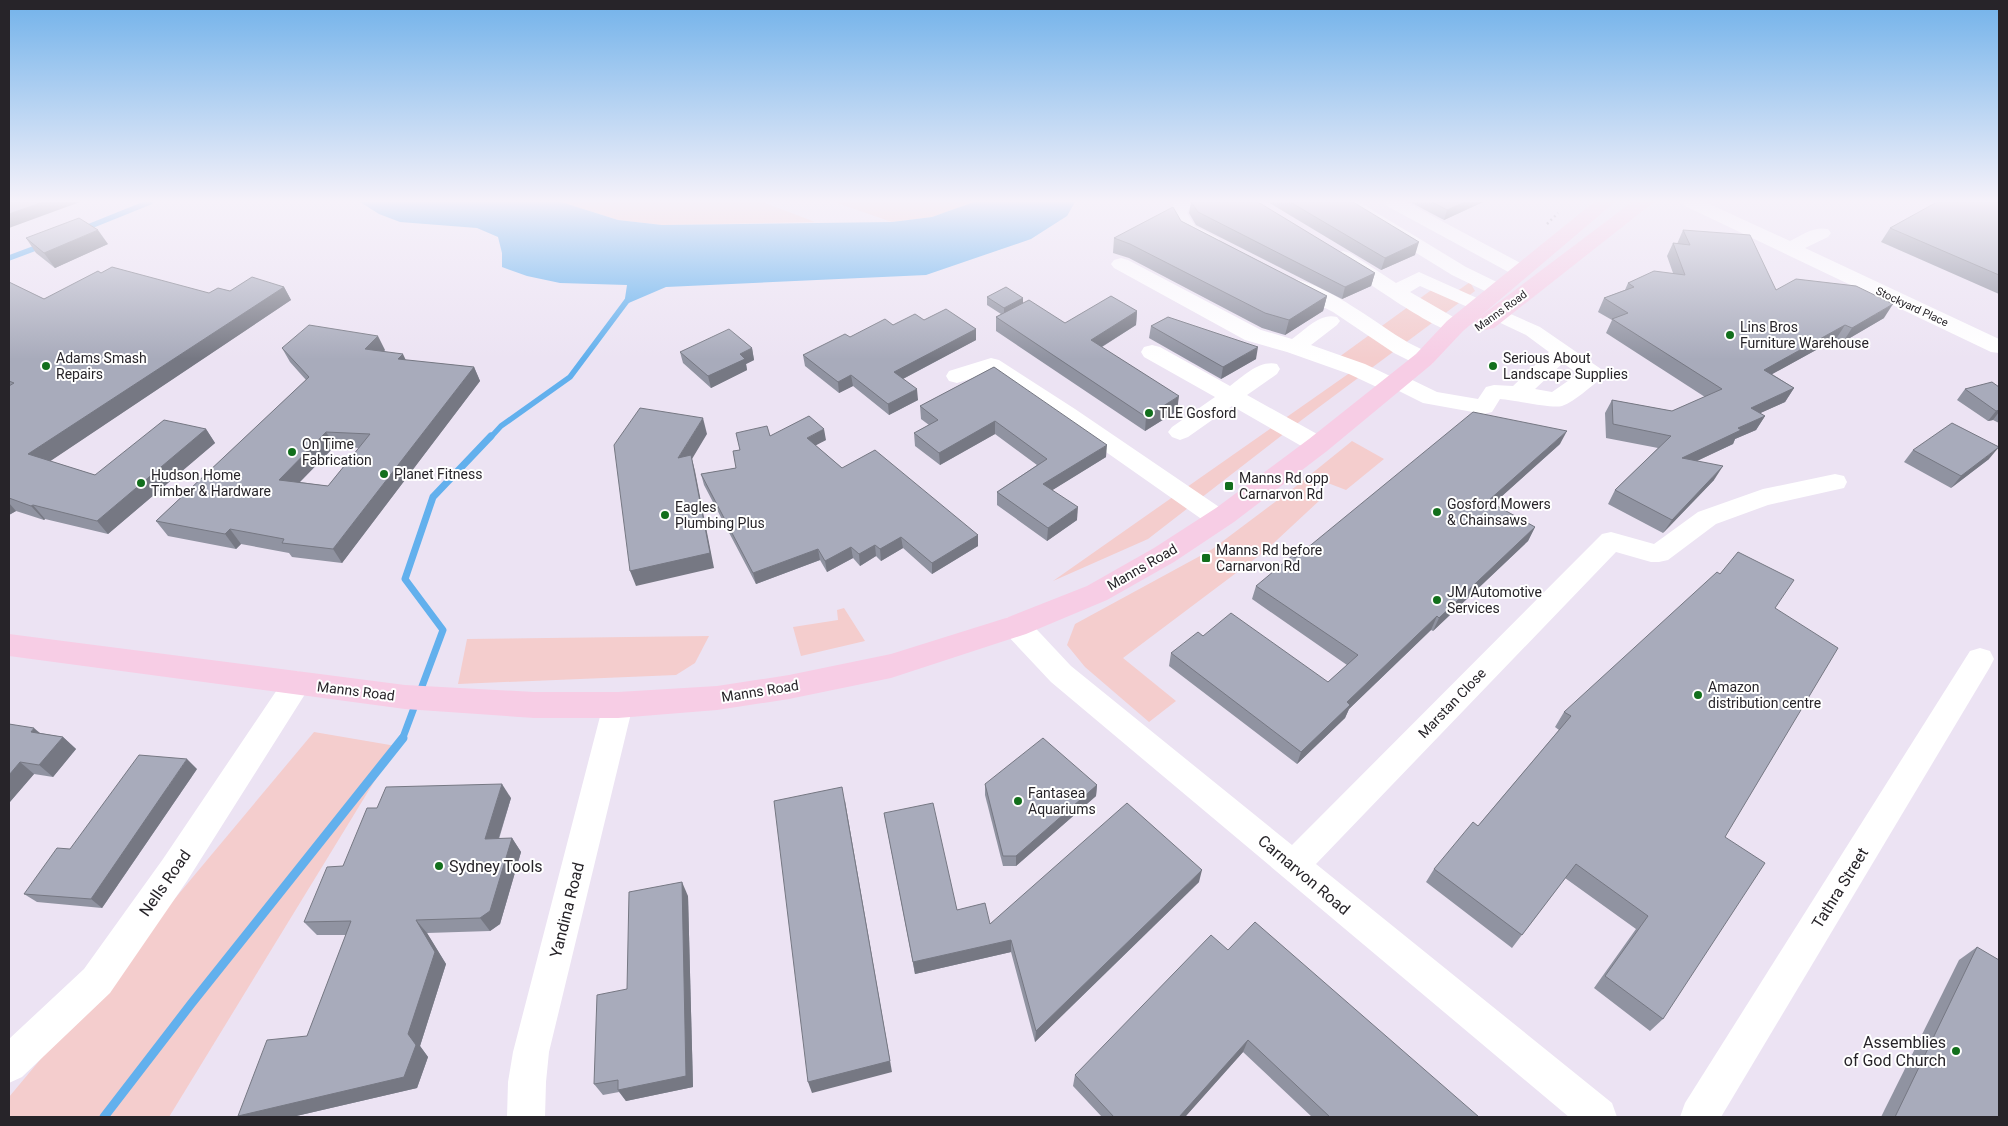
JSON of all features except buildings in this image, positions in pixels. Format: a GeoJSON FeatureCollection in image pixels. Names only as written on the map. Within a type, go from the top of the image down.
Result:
{"type":"FeatureCollection","features":[{"type":"Feature","properties":{"kind":"main road","name":"Manns Road"},"geometry":{"type":"LineString","coordinates":[[1424,359],[1479,327],[1498,290],[1541,255]]}},
{"type":"Feature","properties":{"kind":"main road","name":"Manns Road"},"geometry":{"type":"LineString","coordinates":[[9,645],[405,697],[534,705],[618,705],[717,698],[789,688],[891,666],[1016,626],[1097,593],[1129,576],[1219,519],[1318,445],[1424,359],[1455,326],[1488,310],[1568,255]]}},
{"type":"Feature","properties":{"kind":"street"},"geometry":{"type":"LineString","coordinates":[[1338,255],[1419,307],[1455,326]]}},
{"type":"Feature","properties":{"kind":"street"},"geometry":{"type":"LineString","coordinates":[[1434,255],[1475,280],[1498,290]]}},
{"type":"Feature","properties":{"kind":"street"},"geometry":{"type":"LineString","coordinates":[[1489,255],[1521,271]]}},
{"type":"Feature","properties":{"kind":"street","name":"Stockyard Place"},"geometry":{"type":"LineString","coordinates":[[1801,255],[1999,347]]}},
{"type":"Feature","properties":{"kind":"street"},"geometry":{"type":"LineString","coordinates":[[1121,264],[1253,335],[1295,347],[1431,398],[1484,407],[1494,392],[1518,393],[1556,400],[1593,374],[1532,330],[1418,278],[1397,291]]}},
{"type":"Feature","properties":{"kind":"street"},"geometry":{"type":"LineString","coordinates":[[1280,278],[1340,308],[1402,348],[1424,359]]}},
{"type":"Feature","properties":{"kind":"street"},"geometry":{"type":"LineString","coordinates":[[1295,347],[1330,321]]}},
{"type":"Feature","properties":{"kind":"street"},"geometry":{"type":"LineString","coordinates":[[1152,352],[1318,445]]}},
{"type":"Feature","properties":{"kind":"street"},"geometry":{"type":"LineString","coordinates":[[1518,393],[1562,352]]}},
{"type":"Feature","properties":{"kind":"street"},"geometry":{"type":"LineString","coordinates":[[957,376],[991,365],[1067,414],[1219,519]]}},
{"type":"Feature","properties":{"kind":"street"},"geometry":{"type":"LineString","coordinates":[[1180,432],[1269,369]]}},
{"type":"Feature","properties":{"kind":"street","name":"Marstan Close"},"geometry":{"type":"LineString","coordinates":[[1293,866],[1611,541],[1651,554],[1659,553],[1707,518],[1763,498],[1834,482]]}},
{"type":"Feature","properties":{"kind":"street","name":"Carnarvon Road"},"geometry":{"type":"LineString","coordinates":[[1016,626],[1061,674],[1598,1117]]}},
{"type":"Feature","properties":{"kind":"street","name":"Tathra Street"},"geometry":{"type":"LineString","coordinates":[[1699,1117],[1980,660]]}},
{"type":"Feature","properties":{"kind":"street","name":"Nells Road"},"geometry":{"type":"LineString","coordinates":[[9,1064],[97,980],[175,870],[297,683]]}},
{"type":"Feature","properties":{"kind":"street","name":"Yandina Road"},"geometry":{"type":"LineString","coordinates":[[526,1117],[527,1082],[531,1052],[618,705]]}},
{"type":"Feature","properties":{"kind":"shaded area"},"geometry":{"type":"Polygon","coordinates":[[[1470,282],[1475,291],[1303,419],[1148,539],[1053,581],[1351,372],[1328,365],[1441,283],[1456,292],[1470,282]]]}},
{"type":"Feature","properties":{"kind":"shaded area"},"geometry":{"type":"Polygon","coordinates":[[[1352,441],[1384,459],[1346,490],[1320,480],[1307,493],[1320,500],[1264,552],[1123,658],[1176,701],[1149,722],[1085,667],[1067,645],[1075,624],[1211,550],[1295,487],[1352,441]]]}},
{"type":"Feature","properties":{"kind":"shaded area"},"geometry":{"type":"Polygon","coordinates":[[[844,608],[865,641],[801,656],[793,627],[838,620],[837,610],[844,608]]]}},
{"type":"Feature","properties":{"kind":"shaded area"},"geometry":{"type":"Polygon","coordinates":[[[709,636],[695,663],[676,675],[458,684],[467,639],[709,636]]]}},
{"type":"Feature","properties":{"kind":"shaded area"},"geometry":{"type":"Polygon","coordinates":[[[314,732],[396,746],[169,1117],[9,1117],[9,1097],[314,732]]]}},
{"type":"Feature","properties":{"kind":"water"},"geometry":{"type":"Polygon","coordinates":[[[502,255],[986,255],[926,275],[666,287],[624,305],[627,285],[560,283],[527,276],[502,267],[502,255]]]}},
{"type":"Feature","properties":{"kind":"waterway"},"geometry":{"type":"LineString","coordinates":[[9,258],[18,255]]}},
{"type":"Feature","properties":{"kind":"waterway"},"geometry":{"type":"LineString","coordinates":[[490,438],[501,426],[570,377],[629,298]]}},
{"type":"Feature","properties":{"kind":"waterway"},"geometry":{"type":"LineString","coordinates":[[403,739],[443,630],[405,579],[433,497],[491,436]]}},
{"type":"Feature","properties":{"kind":"waterway"},"geometry":{"type":"LineString","coordinates":[[104,1117],[191,1004],[403,739]]}},
{"type":"Feature","properties":{"kind":"place","name":"Lins Bros Furniture Warehouse"},"geometry":{"type":"Point","coordinates":[1730,335]}},
{"type":"Feature","properties":{"kind":"place","name":"Adams Smash Repairs"},"geometry":{"type":"Point","coordinates":[46,366]}},
{"type":"Feature","properties":{"kind":"place","name":"Serious About Landscape Supplies"},"geometry":{"type":"Point","coordinates":[1493,366]}},
{"type":"Feature","properties":{"kind":"place","name":"TLE Gosford"},"geometry":{"type":"Point","coordinates":[1149,413]}},
{"type":"Feature","properties":{"kind":"place","name":"On Time Fabrication"},"geometry":{"type":"Point","coordinates":[292,452]}},
{"type":"Feature","properties":{"kind":"place","name":"Planet Fitness"},"geometry":{"type":"Point","coordinates":[384,474]}},
{"type":"Feature","properties":{"kind":"place","name":"Hudson Home Timber & Hardware"},"geometry":{"type":"Point","coordinates":[141,483]}},
{"type":"Feature","properties":{"kind":"place","name":"Manns Rd opp Carnarvon Rd"},"geometry":{"type":"Point","coordinates":[1229,486]}},
{"type":"Feature","properties":{"kind":"place","name":"Gosford Mowers & Chainsaws"},"geometry":{"type":"Point","coordinates":[1437,512]}},
{"type":"Feature","properties":{"kind":"place","name":"Eagles Plumbing Plus"},"geometry":{"type":"Point","coordinates":[665,515]}},
{"type":"Feature","properties":{"kind":"place","name":"Manns Rd before Carnarvon Rd"},"geometry":{"type":"Point","coordinates":[1206,558]}},
{"type":"Feature","properties":{"kind":"place","name":"JM Automotive Services"},"geometry":{"type":"Point","coordinates":[1437,600]}},
{"type":"Feature","properties":{"kind":"place","name":"Amazon distribution centre"},"geometry":{"type":"Point","coordinates":[1698,695]}},
{"type":"Feature","properties":{"kind":"place","name":"Fantasea Aquariums"},"geometry":{"type":"Point","coordinates":[1018,801]}},
{"type":"Feature","properties":{"kind":"place","name":"Sydney Tools"},"geometry":{"type":"Point","coordinates":[439,866]}},
{"type":"Feature","properties":{"kind":"place","name":"Assemblies of God Church"},"geometry":{"type":"Point","coordinates":[1956,1051]}}]}
